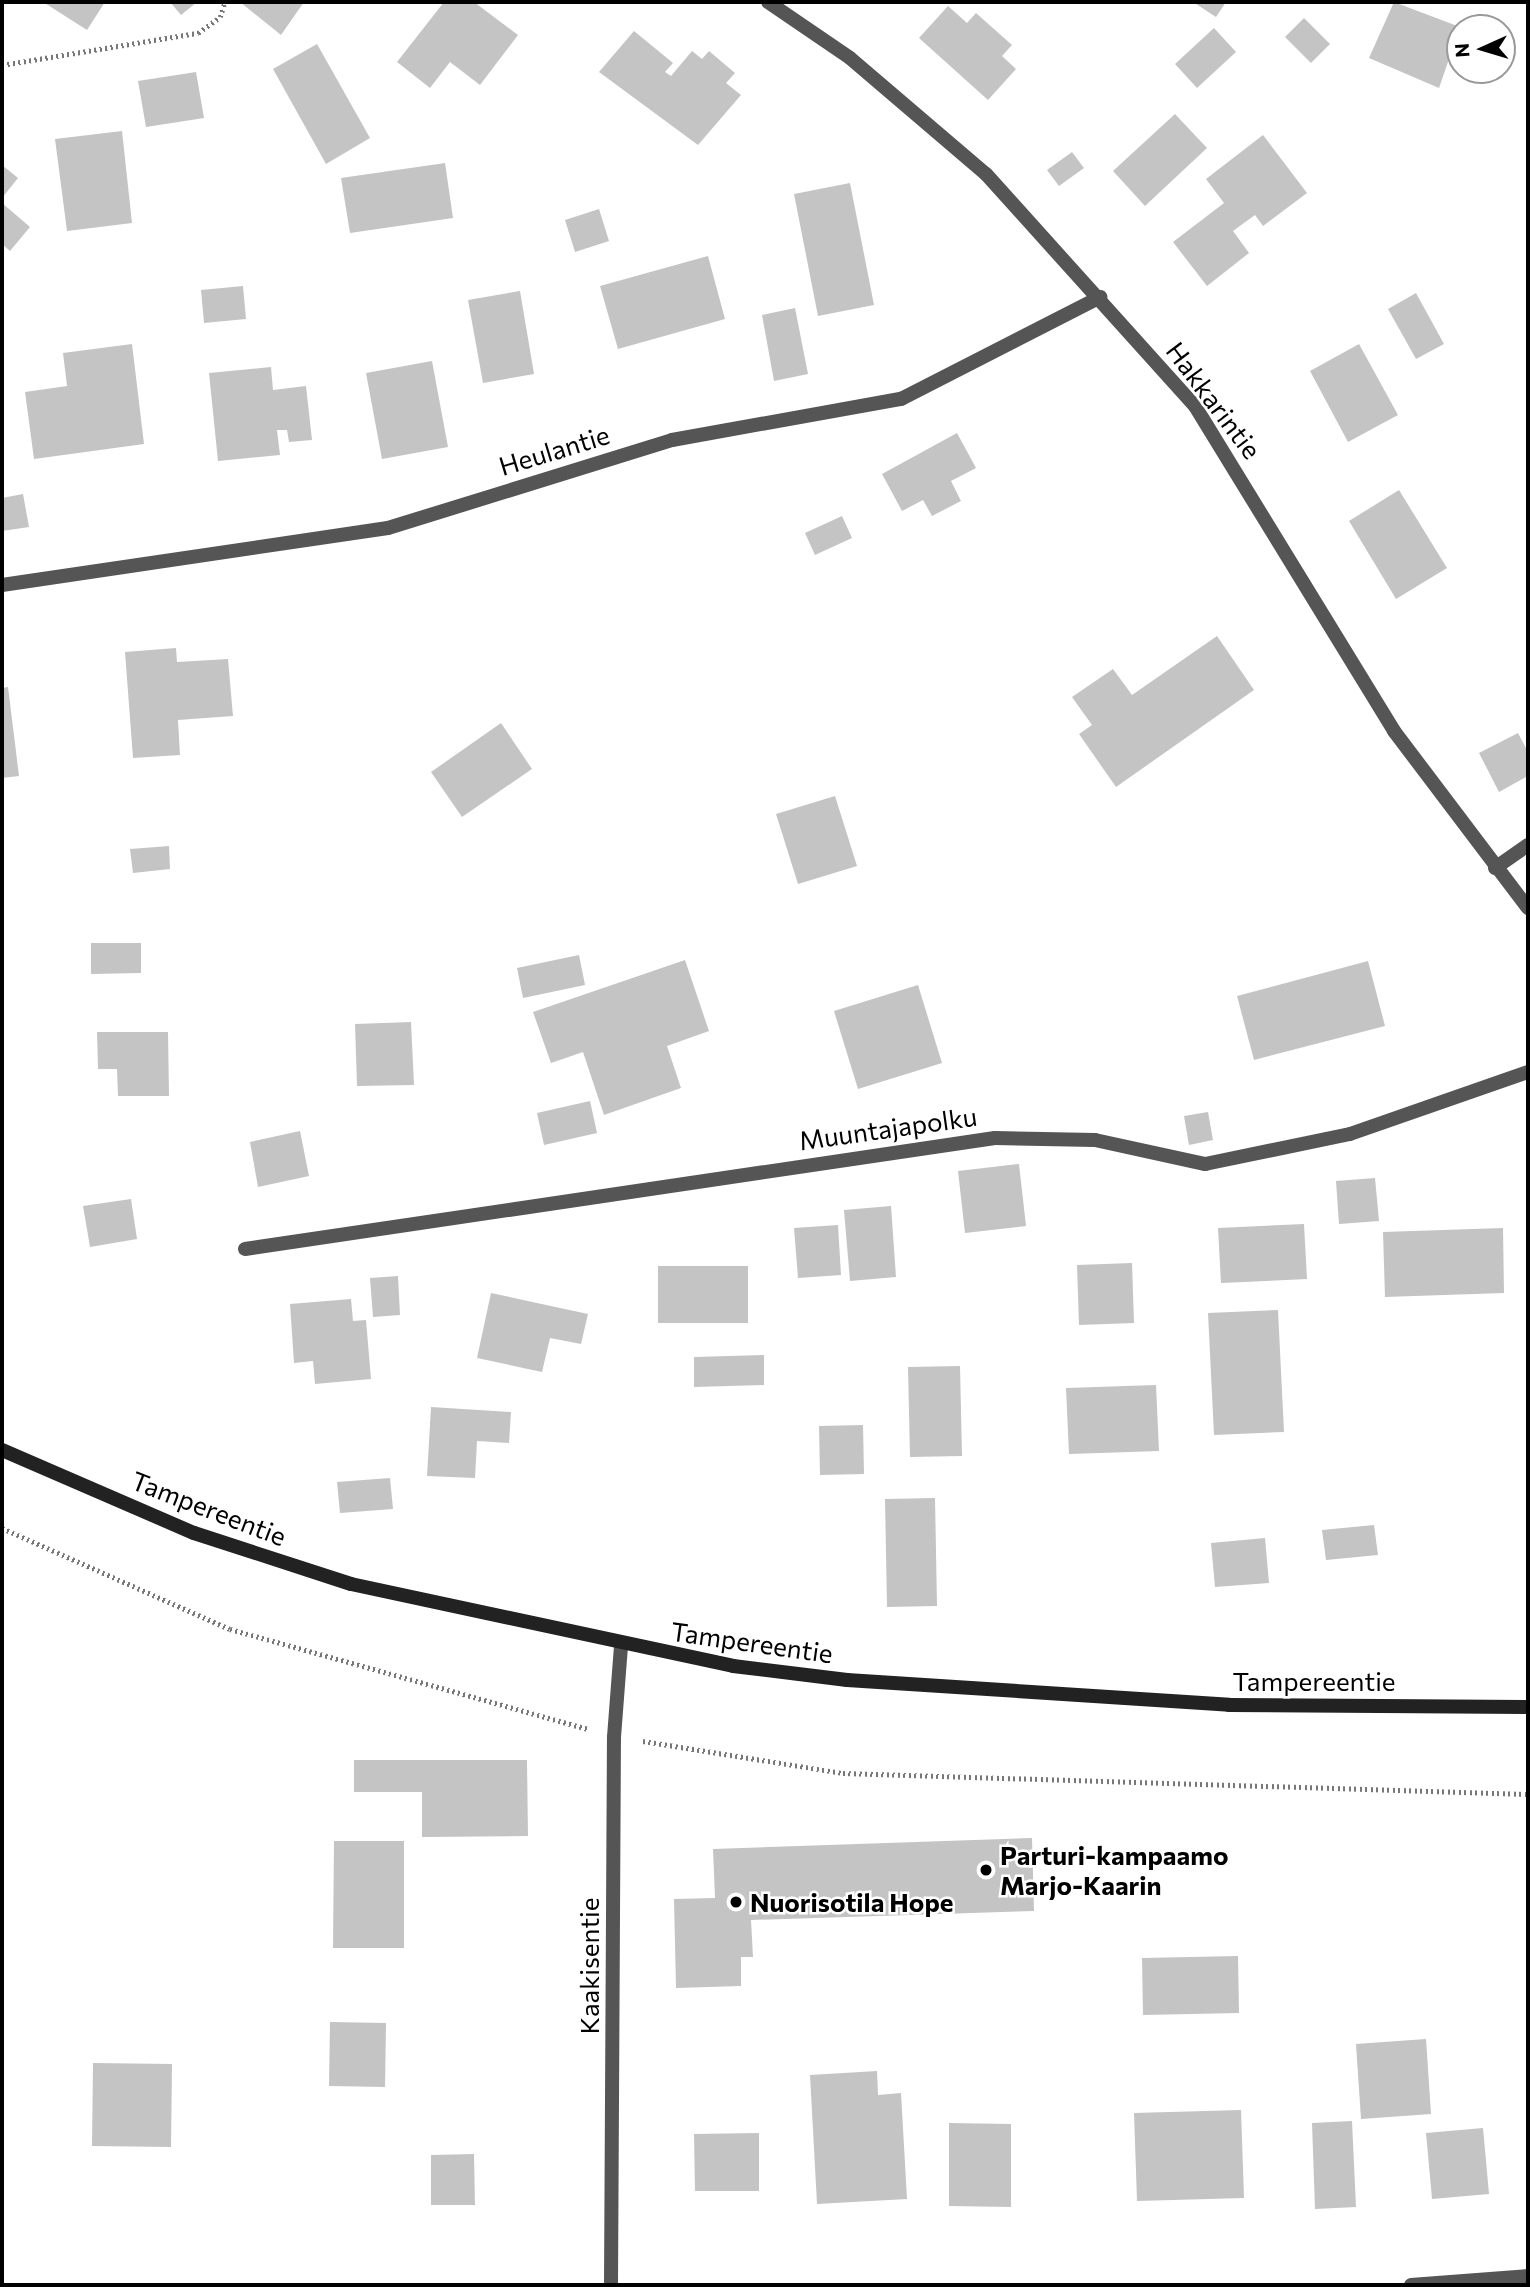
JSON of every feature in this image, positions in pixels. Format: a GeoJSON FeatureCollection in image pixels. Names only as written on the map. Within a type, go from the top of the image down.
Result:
{"type":"FeatureCollection","features":[{"type":"Feature","properties":{"kind":"main road","name":"Tampereentie"},"geometry":{"type":"LineString","coordinates":[[2,1450],[194,1533],[351,1584],[621,1646],[888,1683],[1229,1705],[1528,1707]]}},
{"type":"Feature","properties":{"kind":"street","name":"Hakkarintie"},"geometry":{"type":"LineString","coordinates":[[768,2],[850,58],[986,174],[1100,297],[1195,407],[1394,731],[1495,868],[1528,908]]}},
{"type":"Feature","properties":{"kind":"street","name":"Heulantie"},"geometry":{"type":"LineString","coordinates":[[2,585],[388,527],[673,440],[901,399],[1100,297]]}},
{"type":"Feature","properties":{"kind":"street"},"geometry":{"type":"LineString","coordinates":[[1495,868],[1528,845]]}},
{"type":"Feature","properties":{"kind":"street","name":"Muuntajapolku"},"geometry":{"type":"LineString","coordinates":[[245,1249],[995,1138],[1095,1140],[1205,1164],[1350,1134],[1528,1072]]}},
{"type":"Feature","properties":{"kind":"street","name":"Kaakisentie"},"geometry":{"type":"LineString","coordinates":[[611,2285],[614,1737],[621,1646]]}},
{"type":"Feature","properties":{"kind":"street"},"geometry":{"type":"LineString","coordinates":[[1411,2285],[1528,2276]]}},
{"type":"Feature","properties":{"kind":"path"},"geometry":{"type":"LineString","coordinates":[[2,65],[198,33],[220,17],[225,2]]}},
{"type":"Feature","properties":{"kind":"path"},"geometry":{"type":"LineString","coordinates":[[2,1528],[230,1629],[614,1737],[843,1773],[1528,1794]]}},
{"type":"Feature","properties":{"kind":"building"},"geometry":{"type":"Polygon","coordinates":[[[43,2],[105,2],[87,30],[43,2]]]}},
{"type":"Feature","properties":{"kind":"building"},"geometry":{"type":"Polygon","coordinates":[[[170,2],[197,2],[181,15],[170,2]]]}},
{"type":"Feature","properties":{"kind":"building"},"geometry":{"type":"Polygon","coordinates":[[[240,2],[304,2],[281,35],[240,2]]]}},
{"type":"Feature","properties":{"kind":"building"},"geometry":{"type":"Polygon","coordinates":[[[444,2],[474,2],[518,35],[480,85],[450,62],[430,88],[397,62],[444,2]]]}},
{"type":"Feature","properties":{"kind":"building"},"geometry":{"type":"Polygon","coordinates":[[[1193,2],[1226,2],[1216,17],[1193,2]]]}},
{"type":"Feature","properties":{"kind":"building"},"geometry":{"type":"Polygon","coordinates":[[[1394,2],[1446,22],[1446,68],[1439,88],[1369,58],[1394,2]]]}},
{"type":"Feature","properties":{"kind":"building"},"geometry":{"type":"Polygon","coordinates":[[[948,6],[967,23],[976,13],[1012,45],[1002,56],[1016,69],[988,100],[919,38],[948,6]]]}},
{"type":"Feature","properties":{"kind":"building"},"geometry":{"type":"Polygon","coordinates":[[[1304,18],[1330,44],[1311,63],[1285,37],[1304,18]]]}},
{"type":"Feature","properties":{"kind":"building"},"geometry":{"type":"Polygon","coordinates":[[[1214,28],[1236,52],[1197,88],[1175,64],[1214,28]]]}},
{"type":"Feature","properties":{"kind":"building"},"geometry":{"type":"Polygon","coordinates":[[[634,31],[673,63],[665,72],[671,76],[692,51],[702,59],[709,51],[735,73],[726,83],[741,95],[698,145],[599,72],[634,31]]]}},
{"type":"Feature","properties":{"kind":"building"},"geometry":{"type":"Polygon","coordinates":[[[317,44],[370,138],[326,164],[273,69],[317,44]]]}},
{"type":"Feature","properties":{"kind":"building"},"geometry":{"type":"Polygon","coordinates":[[[196,72],[204,118],[146,127],[138,81],[196,72]]]}},
{"type":"Feature","properties":{"kind":"building"},"geometry":{"type":"Polygon","coordinates":[[[1175,114],[1207,148],[1145,206],[1113,171],[1175,114]]]}},
{"type":"Feature","properties":{"kind":"building"},"geometry":{"type":"Polygon","coordinates":[[[122,131],[132,223],[67,231],[55,139],[122,131]]]}},
{"type":"Feature","properties":{"kind":"building"},"geometry":{"type":"Polygon","coordinates":[[[1263,135],[1307,193],[1263,226],[1255,215],[1233,231],[1249,253],[1207,286],[1173,242],[1224,203],[1206,179],[1263,135]]]}},
{"type":"Feature","properties":{"kind":"building"},"geometry":{"type":"Polygon","coordinates":[[[1072,152],[1084,168],[1059,186],[1047,170],[1072,152]]]}},
{"type":"Feature","properties":{"kind":"building"},"geometry":{"type":"Polygon","coordinates":[[[445,163],[453,218],[350,233],[341,178],[445,163]]]}},
{"type":"Feature","properties":{"kind":"building"},"geometry":{"type":"Polygon","coordinates":[[[2,165],[18,178],[2,198],[2,165]]]}},
{"type":"Feature","properties":{"kind":"building"},"geometry":{"type":"Polygon","coordinates":[[[850,183],[874,305],[818,316],[794,194],[850,183]]]}},
{"type":"Feature","properties":{"kind":"building"},"geometry":{"type":"Polygon","coordinates":[[[2,203],[30,227],[10,251],[2,244],[2,203]]]}},
{"type":"Feature","properties":{"kind":"building"},"geometry":{"type":"Polygon","coordinates":[[[599,209],[609,241],[575,252],[565,220],[599,209]]]}},
{"type":"Feature","properties":{"kind":"building"},"geometry":{"type":"Polygon","coordinates":[[[708,256],[725,319],[618,349],[600,286],[708,256]]]}},
{"type":"Feature","properties":{"kind":"building"},"geometry":{"type":"Polygon","coordinates":[[[243,286],[246,319],[204,323],[201,290],[243,286]]]}},
{"type":"Feature","properties":{"kind":"building"},"geometry":{"type":"Polygon","coordinates":[[[520,291],[534,374],[483,383],[468,300],[520,291]]]}},
{"type":"Feature","properties":{"kind":"building"},"geometry":{"type":"Polygon","coordinates":[[[1416,293],[1444,344],[1416,359],[1388,309],[1416,293]]]}},
{"type":"Feature","properties":{"kind":"building"},"geometry":{"type":"Polygon","coordinates":[[[795,308],[808,374],[774,381],[762,315],[795,308]]]}},
{"type":"Feature","properties":{"kind":"building"},"geometry":{"type":"Polygon","coordinates":[[[132,344],[144,444],[34,459],[25,392],[67,386],[63,353],[132,344]]]}},
{"type":"Feature","properties":{"kind":"building"},"geometry":{"type":"Polygon","coordinates":[[[1359,344],[1398,415],[1348,442],[1310,371],[1359,344]]]}},
{"type":"Feature","properties":{"kind":"building"},"geometry":{"type":"Polygon","coordinates":[[[432,361],[448,447],[382,459],[366,373],[432,361]]]}},
{"type":"Feature","properties":{"kind":"building"},"geometry":{"type":"Polygon","coordinates":[[[271,367],[273,390],[306,386],[312,440],[289,442],[287,430],[277,430],[280,455],[218,461],[209,373],[271,367]]]}},
{"type":"Feature","properties":{"kind":"building"},"geometry":{"type":"Polygon","coordinates":[[[957,433],[976,468],[951,481],[961,501],[932,516],[923,500],[902,511],[882,474],[957,433]]]}},
{"type":"Feature","properties":{"kind":"building"},"geometry":{"type":"Polygon","coordinates":[[[1399,490],[1447,568],[1396,599],[1349,521],[1399,490]]]}},
{"type":"Feature","properties":{"kind":"building"},"geometry":{"type":"Polygon","coordinates":[[[23,494],[29,527],[2,531],[2,498],[23,494]]]}},
{"type":"Feature","properties":{"kind":"building"},"geometry":{"type":"Polygon","coordinates":[[[842,516],[852,538],[815,555],[805,533],[842,516]]]}},
{"type":"Feature","properties":{"kind":"building"},"geometry":{"type":"Polygon","coordinates":[[[1217,636],[1254,690],[1116,787],[1079,734],[1092,725],[1072,697],[1113,669],[1132,695],[1217,636]]]}},
{"type":"Feature","properties":{"kind":"building"},"geometry":{"type":"Polygon","coordinates":[[[176,648],[177,662],[228,659],[233,716],[178,720],[180,755],[133,758],[125,652],[176,648]]]}},
{"type":"Feature","properties":{"kind":"building"},"geometry":{"type":"Polygon","coordinates":[[[8,687],[19,776],[2,778],[2,688],[8,687]]]}},
{"type":"Feature","properties":{"kind":"building"},"geometry":{"type":"Polygon","coordinates":[[[501,723],[532,769],[462,817],[431,772],[501,723]]]}},
{"type":"Feature","properties":{"kind":"building"},"geometry":{"type":"Polygon","coordinates":[[[1518,733],[1528,752],[1528,776],[1499,792],[1479,753],[1518,733]]]}},
{"type":"Feature","properties":{"kind":"building"},"geometry":{"type":"Polygon","coordinates":[[[835,796],[857,866],[798,884],[776,814],[835,796]]]}},
{"type":"Feature","properties":{"kind":"building"},"geometry":{"type":"Polygon","coordinates":[[[169,846],[170,869],[133,873],[130,849],[169,846]]]}},
{"type":"Feature","properties":{"kind":"building"},"geometry":{"type":"Polygon","coordinates":[[[91,943],[141,943],[141,973],[91,974],[91,943]]]}},
{"type":"Feature","properties":{"kind":"building"},"geometry":{"type":"Polygon","coordinates":[[[579,955],[585,985],[523,998],[517,968],[579,955]]]}},
{"type":"Feature","properties":{"kind":"building"},"geometry":{"type":"Polygon","coordinates":[[[685,960],[709,1031],[667,1046],[681,1088],[604,1115],[583,1052],[551,1063],[533,1012],[685,960]]]}},
{"type":"Feature","properties":{"kind":"building"},"geometry":{"type":"Polygon","coordinates":[[[1368,961],[1385,1026],[1254,1060],[1237,996],[1368,961]]]}},
{"type":"Feature","properties":{"kind":"building"},"geometry":{"type":"Polygon","coordinates":[[[918,985],[942,1063],[858,1089],[834,1011],[918,985]]]}},
{"type":"Feature","properties":{"kind":"building"},"geometry":{"type":"Polygon","coordinates":[[[411,1022],[414,1085],[357,1086],[355,1024],[411,1022]]]}},
{"type":"Feature","properties":{"kind":"building"},"geometry":{"type":"Polygon","coordinates":[[[97,1032],[168,1032],[169,1096],[118,1096],[117,1069],[98,1069],[97,1032]]]}},
{"type":"Feature","properties":{"kind":"building"},"geometry":{"type":"Polygon","coordinates":[[[590,1101],[597,1133],[544,1145],[537,1113],[590,1101]]]}},
{"type":"Feature","properties":{"kind":"building"},"geometry":{"type":"Polygon","coordinates":[[[1208,1112],[1213,1140],[1189,1145],[1184,1116],[1208,1112]]]}},
{"type":"Feature","properties":{"kind":"building"},"geometry":{"type":"Polygon","coordinates":[[[300,1131],[309,1176],[258,1187],[250,1142],[300,1131]]]}},
{"type":"Feature","properties":{"kind":"building"},"geometry":{"type":"Polygon","coordinates":[[[1019,1164],[1026,1226],[965,1233],[958,1171],[1019,1164]]]}},
{"type":"Feature","properties":{"kind":"building"},"geometry":{"type":"Polygon","coordinates":[[[1375,1178],[1379,1221],[1339,1224],[1336,1181],[1375,1178]]]}},
{"type":"Feature","properties":{"kind":"building"},"geometry":{"type":"Polygon","coordinates":[[[131,1199],[137,1239],[90,1247],[83,1206],[131,1199]]]}},
{"type":"Feature","properties":{"kind":"building"},"geometry":{"type":"Polygon","coordinates":[[[891,1206],[896,1277],[850,1281],[844,1210],[891,1206]]]}},
{"type":"Feature","properties":{"kind":"building"},"geometry":{"type":"Polygon","coordinates":[[[1304,1224],[1307,1279],[1221,1283],[1218,1228],[1304,1224]]]}},
{"type":"Feature","properties":{"kind":"building"},"geometry":{"type":"Polygon","coordinates":[[[838,1225],[841,1275],[798,1278],[794,1228],[838,1225]]]}},
{"type":"Feature","properties":{"kind":"building"},"geometry":{"type":"Polygon","coordinates":[[[1503,1228],[1504,1293],[1385,1297],[1383,1232],[1503,1228]]]}},
{"type":"Feature","properties":{"kind":"building"},"geometry":{"type":"Polygon","coordinates":[[[1132,1263],[1134,1323],[1079,1325],[1077,1265],[1132,1263]]]}},
{"type":"Feature","properties":{"kind":"building"},"geometry":{"type":"Polygon","coordinates":[[[658,1266],[748,1266],[748,1323],[658,1323],[658,1266]]]}},
{"type":"Feature","properties":{"kind":"building"},"geometry":{"type":"Polygon","coordinates":[[[398,1276],[400,1315],[373,1317],[370,1278],[398,1276]]]}},
{"type":"Feature","properties":{"kind":"building"},"geometry":{"type":"Polygon","coordinates":[[[491,1293],[588,1314],[581,1344],[550,1338],[542,1372],[477,1358],[491,1293]]]}},
{"type":"Feature","properties":{"kind":"building"},"geometry":{"type":"Polygon","coordinates":[[[351,1299],[353,1321],[366,1320],[371,1379],[315,1384],[313,1361],[294,1363],[290,1304],[351,1299]]]}},
{"type":"Feature","properties":{"kind":"building"},"geometry":{"type":"Polygon","coordinates":[[[1278,1310],[1284,1432],[1214,1435],[1208,1313],[1278,1310]]]}},
{"type":"Feature","properties":{"kind":"building"},"geometry":{"type":"Polygon","coordinates":[[[764,1355],[764,1385],[694,1387],[694,1357],[764,1355]]]}},
{"type":"Feature","properties":{"kind":"building"},"geometry":{"type":"Polygon","coordinates":[[[960,1366],[962,1456],[910,1457],[908,1367],[960,1366]]]}},
{"type":"Feature","properties":{"kind":"building"},"geometry":{"type":"Polygon","coordinates":[[[1156,1385],[1159,1451],[1069,1454],[1066,1388],[1156,1385]]]}},
{"type":"Feature","properties":{"kind":"building"},"geometry":{"type":"Polygon","coordinates":[[[431,1407],[511,1412],[509,1443],[477,1441],[475,1478],[427,1476],[431,1407]]]}},
{"type":"Feature","properties":{"kind":"building"},"geometry":{"type":"Polygon","coordinates":[[[863,1425],[864,1474],[820,1475],[819,1426],[863,1425]]]}},
{"type":"Feature","properties":{"kind":"building"},"geometry":{"type":"Polygon","coordinates":[[[390,1478],[393,1509],[340,1513],[337,1482],[390,1478]]]}},
{"type":"Feature","properties":{"kind":"building"},"geometry":{"type":"Polygon","coordinates":[[[935,1498],[937,1606],[887,1607],[885,1499],[935,1498]]]}},
{"type":"Feature","properties":{"kind":"building"},"geometry":{"type":"Polygon","coordinates":[[[1374,1525],[1378,1555],[1326,1560],[1322,1530],[1374,1525]]]}},
{"type":"Feature","properties":{"kind":"building"},"geometry":{"type":"Polygon","coordinates":[[[1265,1538],[1269,1583],[1215,1587],[1211,1543],[1265,1538]]]}},
{"type":"Feature","properties":{"kind":"building"},"geometry":{"type":"Polygon","coordinates":[[[354,1760],[527,1760],[528,1836],[422,1837],[422,1792],[354,1792],[354,1760]]]}},
{"type":"Feature","properties":{"kind":"building"},"geometry":{"type":"Polygon","coordinates":[[[1032,1838],[1034,1911],[751,1920],[753,1957],[741,1957],[741,1986],[676,1988],[674,1899],[715,1898],[713,1849],[1032,1838]]]}},
{"type":"Feature","properties":{"kind":"building"},"geometry":{"type":"Polygon","coordinates":[[[334,1841],[404,1841],[404,1948],[333,1948],[334,1841]]]}},
{"type":"Feature","properties":{"kind":"building"},"geometry":{"type":"Polygon","coordinates":[[[1238,1956],[1239,2013],[1143,2015],[1142,1958],[1238,1956]]]}},
{"type":"Feature","properties":{"kind":"building"},"geometry":{"type":"Polygon","coordinates":[[[330,2022],[386,2023],[385,2087],[329,2086],[330,2022]]]}},
{"type":"Feature","properties":{"kind":"building"},"geometry":{"type":"Polygon","coordinates":[[[1426,2039],[1431,2114],[1361,2119],[1356,2044],[1426,2039]]]}},
{"type":"Feature","properties":{"kind":"building"},"geometry":{"type":"Polygon","coordinates":[[[93,2063],[172,2064],[171,2147],[92,2146],[93,2063]]]}},
{"type":"Feature","properties":{"kind":"building"},"geometry":{"type":"Polygon","coordinates":[[[877,2071],[878,2095],[901,2093],[907,2199],[817,2204],[810,2075],[877,2071]]]}},
{"type":"Feature","properties":{"kind":"building"},"geometry":{"type":"Polygon","coordinates":[[[1241,2110],[1244,2198],[1137,2201],[1134,2113],[1241,2110]]]}},
{"type":"Feature","properties":{"kind":"building"},"geometry":{"type":"Polygon","coordinates":[[[1352,2121],[1356,2207],[1315,2209],[1312,2123],[1352,2121]]]}},
{"type":"Feature","properties":{"kind":"building"},"geometry":{"type":"Polygon","coordinates":[[[949,2123],[1011,2124],[1011,2207],[949,2206],[949,2123]]]}},
{"type":"Feature","properties":{"kind":"building"},"geometry":{"type":"Polygon","coordinates":[[[1483,2128],[1489,2194],[1432,2199],[1426,2133],[1483,2128]]]}},
{"type":"Feature","properties":{"kind":"building"},"geometry":{"type":"Polygon","coordinates":[[[759,2133],[759,2191],[695,2191],[694,2134],[759,2133]]]}},
{"type":"Feature","properties":{"kind":"building"},"geometry":{"type":"Polygon","coordinates":[[[474,2154],[475,2205],[431,2205],[431,2155],[474,2154]]]}},
{"type":"Feature","properties":{"kind":"place","name":"Parturi-kampaamo Marjo-Kaarin"},"geometry":{"type":"Point","coordinates":[986,1870]}},
{"type":"Feature","properties":{"kind":"place","name":"Nuorisotila Hope"},"geometry":{"type":"Point","coordinates":[736,1902]}}]}
